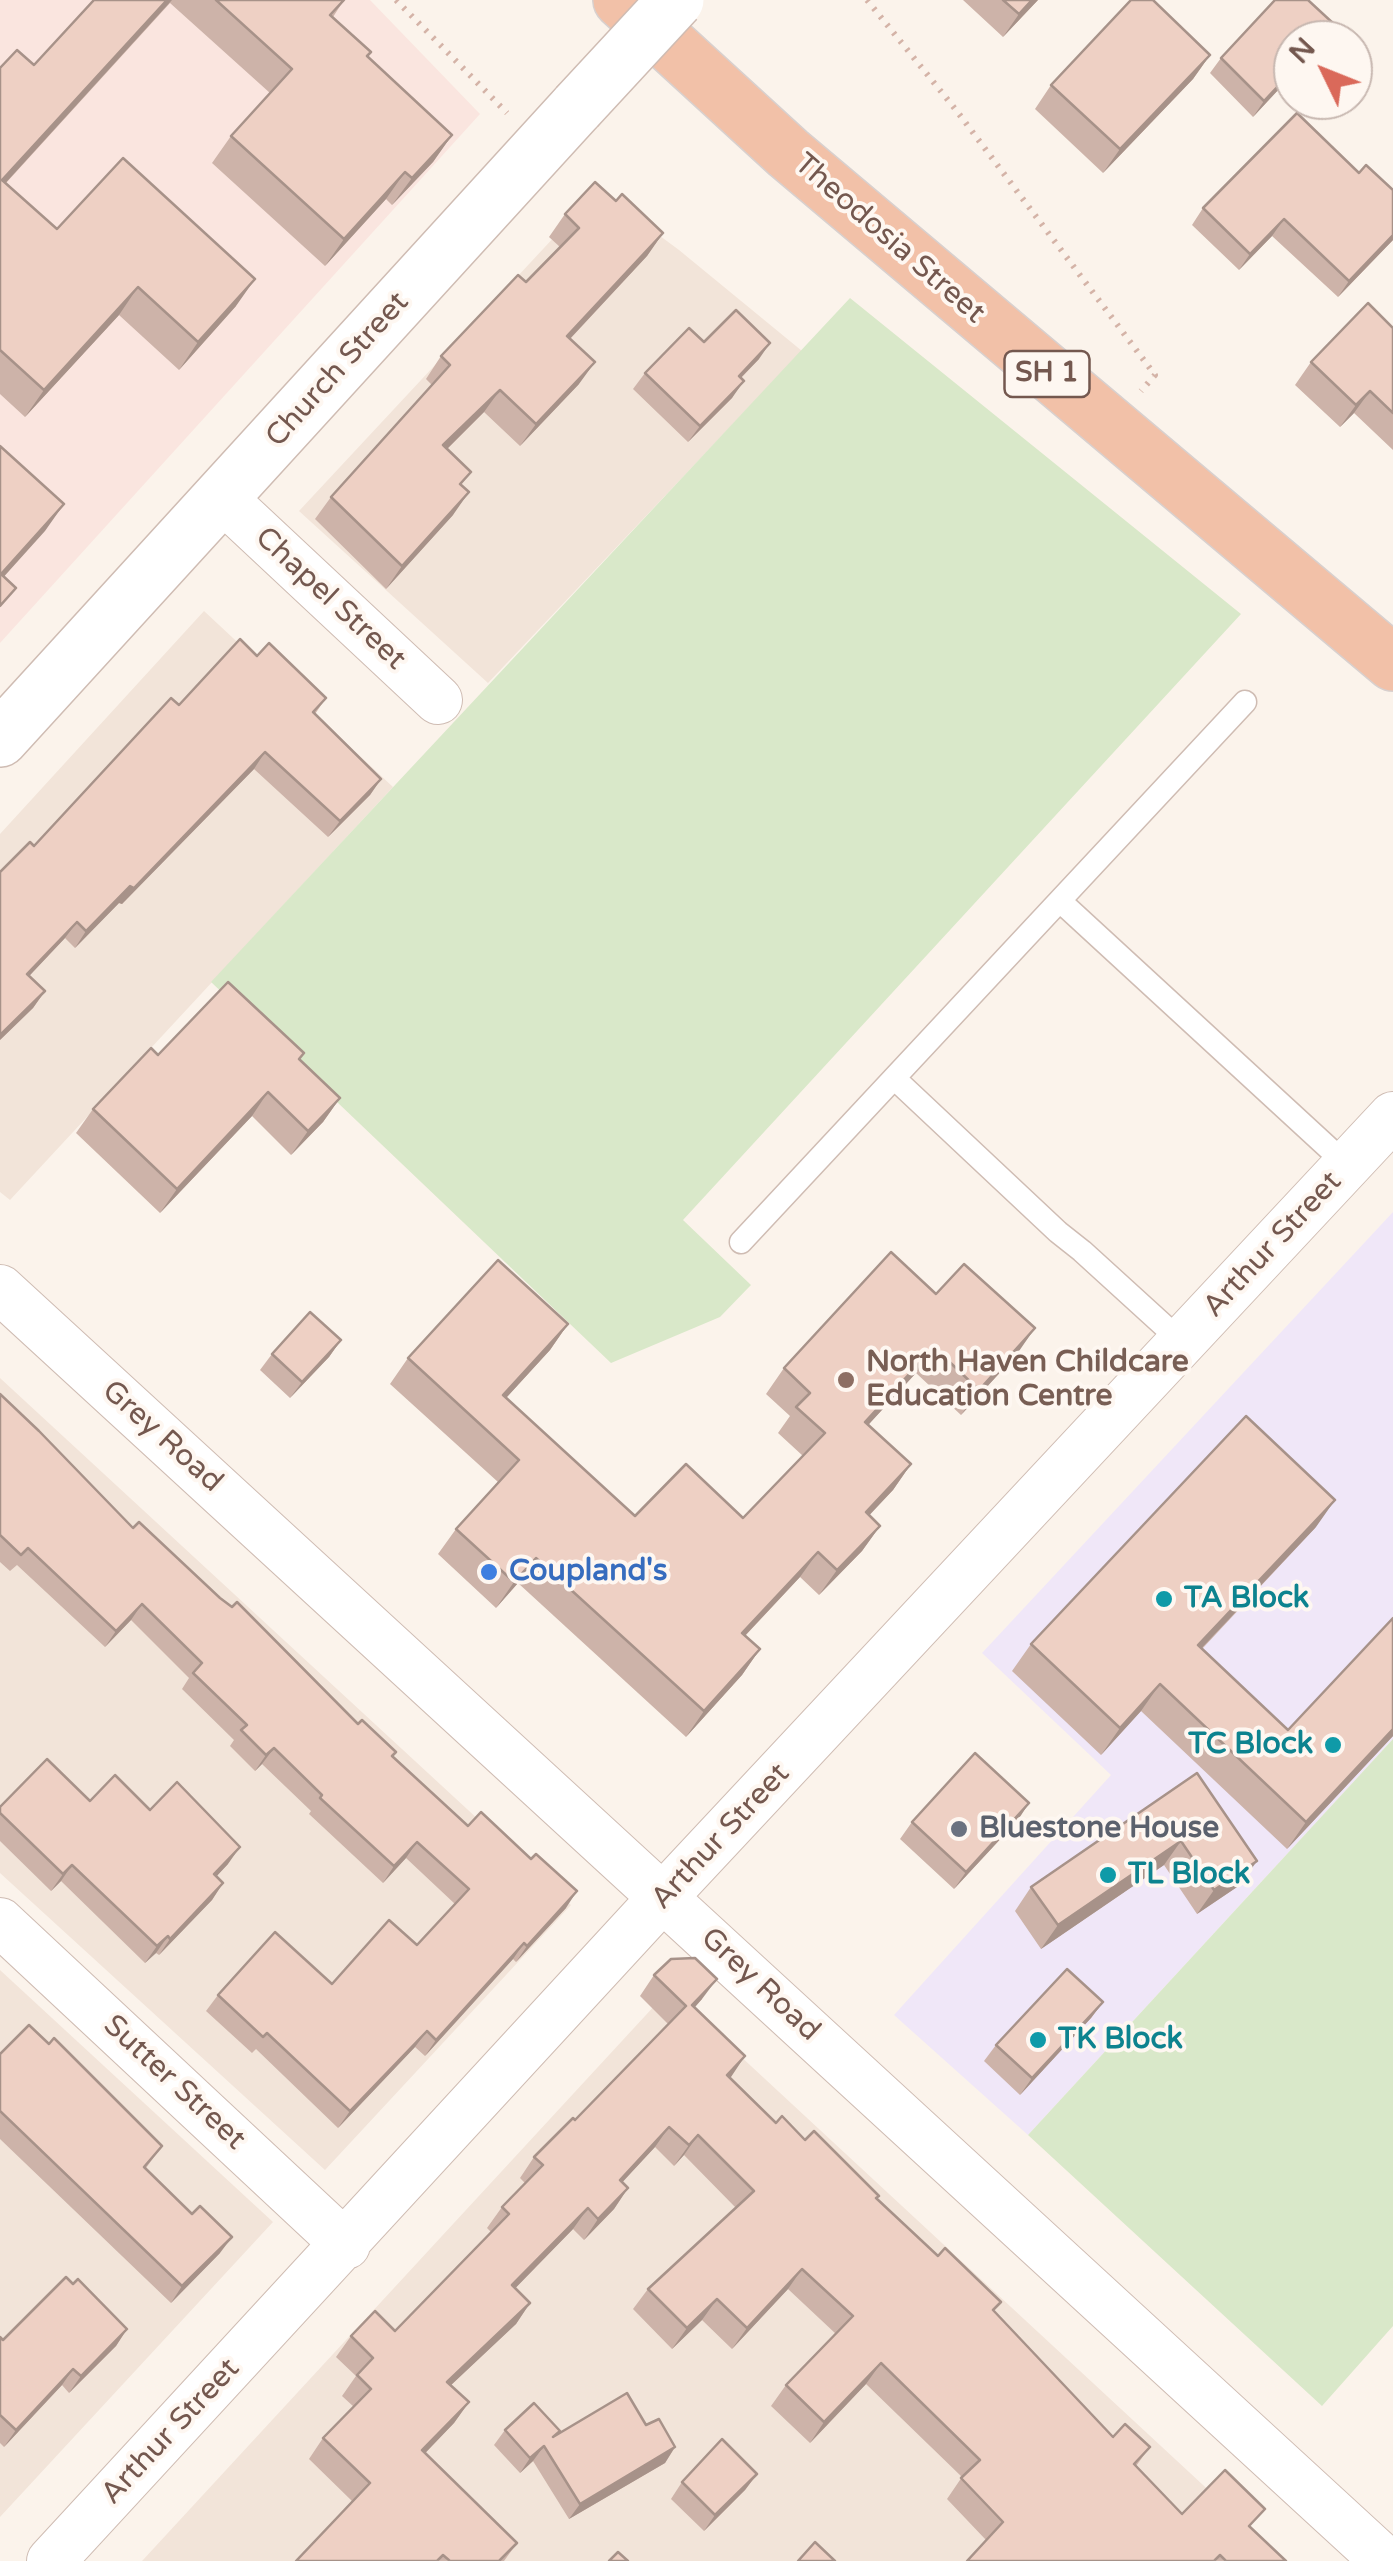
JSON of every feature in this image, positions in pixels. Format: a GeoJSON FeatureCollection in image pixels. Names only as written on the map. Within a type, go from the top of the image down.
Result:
{"type":"FeatureCollection","features":[{"type":"Feature","properties":{"kind":"highway","name":"Theodosia Street"},"geometry":{"type":"LineString","coordinates":[[621,0],[788,154],[1393,663]]}},
{"type":"Feature","properties":{"kind":"street","name":"Church Street"},"geometry":{"type":"LineString","coordinates":[[0,738],[676,0]]}},
{"type":"Feature","properties":{"kind":"street","name":"Chapel Street"},"geometry":{"type":"LineString","coordinates":[[222,498],[438,700]]}},
{"type":"Feature","properties":{"kind":"street","name":"Arthur Street"},"geometry":{"type":"LineString","coordinates":[[52,2561],[664,1896],[1393,1116]]}},
{"type":"Feature","properties":{"kind":"street","name":"Grey Road"},"geometry":{"type":"LineString","coordinates":[[0,1289],[1385,2561]]}},
{"type":"Feature","properties":{"kind":"street","name":"Sutter Street"},"geometry":{"type":"LineString","coordinates":[[0,1922],[346,2245]]}},
{"type":"Feature","properties":{"kind":"lane"},"geometry":{"type":"LineString","coordinates":[[741,1242],[1245,702]]}},
{"type":"Feature","properties":{"kind":"lane"},"geometry":{"type":"LineString","coordinates":[[1060,901],[1346,1165]]}},
{"type":"Feature","properties":{"kind":"lane"},"geometry":{"type":"LineString","coordinates":[[894,1078],[1183,1343]]}},
{"type":"Feature","properties":{"kind":"path"},"geometry":{"type":"LineString","coordinates":[[396,0],[490,98],[559,127]]}},
{"type":"Feature","properties":{"kind":"path"},"geometry":{"type":"LineString","coordinates":[[867,0],[944,95],[1155,375],[1112,427]]}},
{"type":"Feature","properties":{"kind":"shaded area"},"geometry":{"type":"Polygon","coordinates":[[[0,0],[370,0],[480,114],[0,643],[0,0]]]}},
{"type":"Feature","properties":{"kind":"shaded area"},"geometry":{"type":"Polygon","coordinates":[[[598,190],[679,250],[802,351],[488,683],[299,511],[598,190]]]}},
{"type":"Feature","properties":{"kind":"shaded area"},"geometry":{"type":"Polygon","coordinates":[[[204,611],[393,787],[10,1200],[0,1192],[0,834],[204,611]]]}},
{"type":"Feature","properties":{"kind":"shaded area"},"geometry":{"type":"Polygon","coordinates":[[[1393,1212],[1393,1739],[1028,2135],[894,2015],[1111,1775],[982,1653],[1393,1212]]]}},
{"type":"Feature","properties":{"kind":"shaded area"},"geometry":{"type":"Polygon","coordinates":[[[0,1378],[571,1905],[325,2170],[0,1873],[0,1378]]]}},
{"type":"Feature","properties":{"kind":"shaded area"},"geometry":{"type":"Polygon","coordinates":[[[0,1970],[273,2222],[0,2517],[0,1970]]]}},
{"type":"Feature","properties":{"kind":"shaded area"},"geometry":{"type":"Polygon","coordinates":[[[669,1990],[1285,2561],[142,2561],[669,1990]]]}},
{"type":"Feature","properties":{"kind":"green space"},"geometry":{"type":"Polygon","coordinates":[[[850,298],[1241,614],[683,1220],[751,1285],[720,1317],[611,1363],[211,982],[850,298]]]}},
{"type":"Feature","properties":{"kind":"green space"},"geometry":{"type":"Polygon","coordinates":[[[1393,1739],[1393,2326],[1322,2406],[1028,2135],[1393,1739]]]}},
{"type":"Feature","properties":{"kind":"building"},"geometry":{"type":"Polygon","coordinates":[[[94,0],[167,0],[2,180],[57,229],[123,158],[255,279],[198,342],[138,287],[44,390],[0,350],[0,68],[17,50],[34,65],[94,0]]]}},
{"type":"Feature","properties":{"kind":"building"},"geometry":{"type":"Polygon","coordinates":[[[216,0],[344,0],[330,15],[371,52],[367,56],[452,135],[412,178],[405,172],[344,239],[231,136],[292,69],[216,0]]]}},
{"type":"Feature","properties":{"kind":"building"},"geometry":{"type":"Polygon","coordinates":[[[1003,0],[1032,0],[1019,14],[1003,0]]]}},
{"type":"Feature","properties":{"kind":"building"},"geometry":{"type":"Polygon","coordinates":[[[1131,0],[1153,0],[1210,55],[1120,149],[1051,85],[1131,0]]]}},
{"type":"Feature","properties":{"kind":"building"},"geometry":{"type":"Polygon","coordinates":[[[1275,0],[1308,0],[1330,20],[1273,20],[1273,91],[1264,101],[1221,58],[1275,0]]]}},
{"type":"Feature","properties":{"kind":"building"},"geometry":{"type":"Polygon","coordinates":[[[1290,120],[1304,120],[1359,173],[1366,165],[1393,190],[1393,235],[1349,281],[1284,219],[1250,254],[1203,208],[1290,120]]]}},
{"type":"Feature","properties":{"kind":"building"},"geometry":{"type":"Polygon","coordinates":[[[595,182],[616,201],[622,194],[663,233],[567,336],[595,362],[536,424],[500,390],[443,445],[471,472],[460,484],[469,492],[402,566],[331,497],[450,365],[441,356],[518,275],[526,282],[579,228],[565,214],[595,182]]]}},
{"type":"Feature","properties":{"kind":"building"},"geometry":{"type":"Polygon","coordinates":[[[1368,303],[1393,328],[1393,413],[1370,391],[1356,405],[1311,362],[1368,303]]]}},
{"type":"Feature","properties":{"kind":"building"},"geometry":{"type":"Polygon","coordinates":[[[736,310],[770,343],[739,376],[744,381],[700,426],[645,373],[689,328],[704,342],[736,310]]]}},
{"type":"Feature","properties":{"kind":"building"},"geometry":{"type":"Polygon","coordinates":[[[0,446],[64,504],[1,574],[16,588],[0,606],[0,446]]]}},
{"type":"Feature","properties":{"kind":"building"},"geometry":{"type":"Polygon","coordinates":[[[240,639],[257,656],[269,643],[326,698],[313,712],[381,779],[340,821],[265,752],[134,888],[130,886],[86,931],[77,922],[27,974],[45,991],[0,1035],[0,872],[30,842],[34,846],[171,698],[179,705],[240,639]]]}},
{"type":"Feature","properties":{"kind":"building"},"geometry":{"type":"Polygon","coordinates":[[[228,982],[304,1053],[299,1059],[340,1098],[308,1131],[268,1092],[177,1189],[93,1109],[151,1048],[158,1055],[228,982]]]}},
{"type":"Feature","properties":{"kind":"building"},"geometry":{"type":"Polygon","coordinates":[[[891,1252],[936,1294],[964,1264],[1035,1328],[979,1390],[934,1347],[865,1422],[911,1464],[866,1512],[880,1526],[837,1570],[818,1552],[742,1633],[760,1649],[704,1711],[536,1558],[514,1582],[456,1529],[519,1460],[408,1358],[498,1260],[568,1324],[503,1395],[635,1516],[686,1464],[743,1518],[825,1433],[796,1407],[810,1393],[784,1368],[891,1252]]]}},
{"type":"Feature","properties":{"kind":"building"},"geometry":{"type":"Polygon","coordinates":[[[310,1312],[341,1340],[302,1382],[272,1354],[310,1312]]]}},
{"type":"Feature","properties":{"kind":"building"},"geometry":{"type":"Polygon","coordinates":[[[0,1394],[133,1528],[139,1522],[220,1598],[232,1607],[237,1602],[358,1724],[362,1720],[396,1752],[392,1756],[468,1826],[481,1812],[531,1859],[536,1854],[577,1891],[436,2040],[427,2031],[350,2111],[267,2033],[263,2037],[218,1995],[275,1932],[332,1984],[389,1920],[417,1945],[469,1889],[417,1842],[394,1866],[320,1798],[322,1795],[274,1748],[266,1755],[241,1730],[247,1725],[193,1673],[202,1663],[142,1604],[116,1631],[28,1548],[21,1555],[0,1535],[0,1394]]]}},
{"type":"Feature","properties":{"kind":"building"},"geometry":{"type":"Polygon","coordinates":[[[1246,1416],[1335,1500],[1198,1645],[1288,1730],[1393,1618],[1393,1729],[1306,1822],[1160,1684],[1120,1728],[1031,1644],[1246,1416]]]}},
{"type":"Feature","properties":{"kind":"building","name":"Bluestone House"},"geometry":{"type":"Polygon","coordinates":[[[975,1753],[1029,1803],[966,1872],[912,1822],[975,1753]]]}},
{"type":"Feature","properties":{"kind":"building"},"geometry":{"type":"Polygon","coordinates":[[[47,1759],[90,1801],[115,1775],[150,1810],[177,1782],[240,1847],[214,1874],[223,1883],[170,1939],[168,1936],[157,1946],[72,1865],[63,1874],[0,1813],[0,1807],[47,1759]]]}},
{"type":"Feature","properties":{"kind":"building","name":"TL Block"},"geometry":{"type":"Polygon","coordinates":[[[1197,1773],[1257,1861],[1214,1890],[1181,1841],[1058,1925],[1031,1887],[1197,1773]]]}},
{"type":"Feature","properties":{"kind":"building"},"geometry":{"type":"Polygon","coordinates":[[[695,1958],[717,1979],[692,2005],[745,2056],[727,2075],[776,2123],[782,2116],[805,2140],[814,2131],[879,2196],[876,2198],[938,2256],[945,2248],[1001,2302],[993,2310],[1113,2437],[1125,2424],[1150,2447],[1134,2464],[1182,2514],[1225,2470],[1265,2509],[1249,2526],[1286,2561],[1226,2561],[1220,2555],[1214,2561],[967,2561],[1003,2522],[961,2478],[980,2460],[881,2363],[824,2422],[786,2385],[853,2316],[802,2269],[747,2328],[717,2299],[687,2328],[648,2289],[754,2191],[698,2135],[689,2145],[669,2127],[620,2180],[628,2188],[598,2219],[588,2208],[512,2285],[530,2303],[447,2382],[469,2402],[422,2450],[517,2543],[499,2561],[450,2561],[443,2555],[437,2561],[296,2561],[370,2483],[323,2438],[371,2389],[357,2375],[373,2358],[351,2336],[375,2311],[395,2331],[509,2214],[502,2207],[543,2165],[534,2157],[686,2006],[654,1975],[671,1959],[695,1958]]]}},
{"type":"Feature","properties":{"kind":"building","name":"TK Block"},"geometry":{"type":"Polygon","coordinates":[[[1067,1969],[1103,2002],[1032,2078],[996,2045],[1067,1969]]]}},
{"type":"Feature","properties":{"kind":"building"},"geometry":{"type":"Polygon","coordinates":[[[29,2025],[49,2044],[54,2038],[162,2146],[144,2167],[192,2214],[200,2206],[232,2237],[182,2286],[0,2111],[0,2054],[29,2025]]]}},
{"type":"Feature","properties":{"kind":"building"},"geometry":{"type":"Polygon","coordinates":[[[66,2277],[73,2284],[78,2279],[127,2329],[81,2376],[73,2369],[16,2430],[0,2415],[0,2337],[3,2340],[66,2277]]]}},
{"type":"Feature","properties":{"kind":"building"},"geometry":{"type":"Polygon","coordinates":[[[627,2393],[646,2425],[659,2419],[675,2447],[580,2504],[544,2446],[530,2458],[505,2430],[534,2403],[560,2431],[553,2437],[627,2393]]]}},
{"type":"Feature","properties":{"kind":"building"},"geometry":{"type":"Polygon","coordinates":[[[722,2439],[757,2474],[715,2515],[682,2482],[722,2439]]]}},
{"type":"Feature","properties":{"kind":"building"},"geometry":{"type":"Polygon","coordinates":[[[815,2542],[835,2561],[798,2561],[815,2542]]]}},
{"type":"Feature","properties":{"kind":"building"},"geometry":{"type":"Polygon","coordinates":[[[618,2552],[628,2561],[609,2561],[618,2552]]]}},
{"type":"Feature","properties":{"kind":"place","name":"North Haven Childcare Education Centre"},"geometry":{"type":"Point","coordinates":[846,1380]}},
{"type":"Feature","properties":{"kind":"place","name":"Coupland's"},"geometry":{"type":"Point","coordinates":[489,1572]}},
{"type":"Feature","properties":{"kind":"place","name":"TA Block"},"geometry":{"type":"Point","coordinates":[1164,1599]}},
{"type":"Feature","properties":{"kind":"place","name":"TC Block"},"geometry":{"type":"Point","coordinates":[1333,1745]}},
{"type":"Feature","properties":{"kind":"place","name":"Bluestone House"},"geometry":{"type":"Point","coordinates":[959,1829]}},
{"type":"Feature","properties":{"kind":"place","name":"TL Block"},"geometry":{"type":"Point","coordinates":[1108,1875]}},
{"type":"Feature","properties":{"kind":"place","name":"TK Block"},"geometry":{"type":"Point","coordinates":[1038,2040]}}]}
